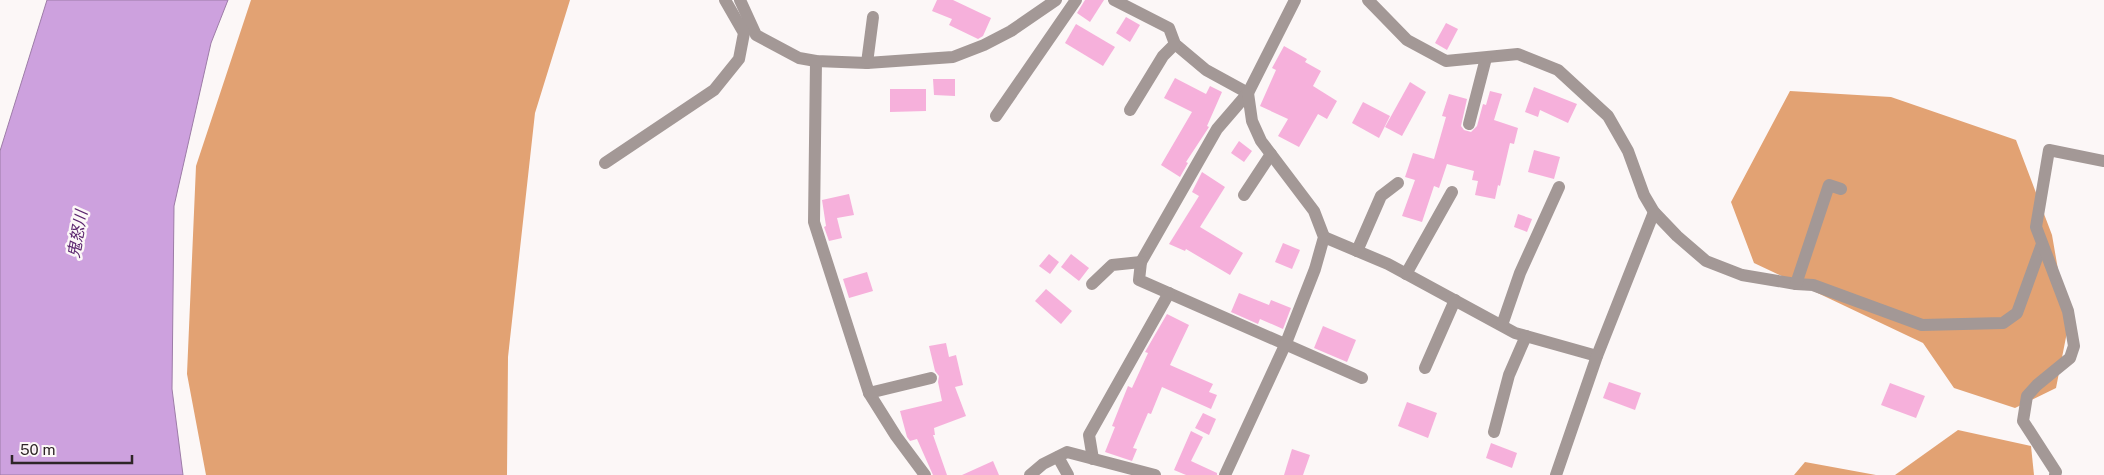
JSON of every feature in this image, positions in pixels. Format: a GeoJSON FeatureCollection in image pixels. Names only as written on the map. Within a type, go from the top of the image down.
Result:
{"type":"FeatureCollection","features":[{"type":"Feature","properties":{"kind":"street"},"geometry":{"type":"LineString","coordinates":[[605,163],[714,90],[739,59],[744,33],[725,0]]}},
{"type":"Feature","properties":{"kind":"street"},"geometry":{"type":"LineString","coordinates":[[740,0],[756,35],[799,58],[816,61],[867,63],[953,57],[984,45],[1012,31],[1056,0]]}},
{"type":"Feature","properties":{"kind":"street"},"geometry":{"type":"LineString","coordinates":[[996,116],[1076,0]]}},
{"type":"Feature","properties":{"kind":"street"},"geometry":{"type":"LineString","coordinates":[[1295,0],[1248,93],[1217,129],[1141,262],[1140,280],[1362,378]]}},
{"type":"Feature","properties":{"kind":"street"},"geometry":{"type":"LineString","coordinates":[[1116,1],[1169,28],[1175,44],[1206,70],[1248,93]]}},
{"type":"Feature","properties":{"kind":"street"},"geometry":{"type":"LineString","coordinates":[[1371,1],[1407,40],[1446,61],[1518,54],[1558,70],[1608,116],[1628,151],[1644,195],[1654,212],[1677,236],[1706,261],[1742,275],[1813,285],[1922,325],[2003,323],[2018,313],[2042,244]]}},
{"type":"Feature","properties":{"kind":"street"},"geometry":{"type":"LineString","coordinates":[[867,63],[873,17]]}},
{"type":"Feature","properties":{"kind":"street"},"geometry":{"type":"LineString","coordinates":[[1130,110],[1163,56],[1175,44]]}},
{"type":"Feature","properties":{"kind":"street"},"geometry":{"type":"LineString","coordinates":[[1469,124],[1486,58]]}},
{"type":"Feature","properties":{"kind":"street"},"geometry":{"type":"LineString","coordinates":[[816,61],[814,222],[869,393],[891,429],[924,475]]}},
{"type":"Feature","properties":{"kind":"street"},"geometry":{"type":"LineString","coordinates":[[1224,475],[1286,343],[1315,269],[1324,237],[1314,211],[1260,141],[1252,121],[1248,93]]}},
{"type":"Feature","properties":{"kind":"street"},"geometry":{"type":"LineString","coordinates":[[2055,475],[2056,472],[2023,421],[2027,396],[2037,385],[2070,358],[2074,346],[2068,311],[2036,227],[2049,150],[2104,161]]}},
{"type":"Feature","properties":{"kind":"street"},"geometry":{"type":"LineString","coordinates":[[1244,195],[1271,154]]}},
{"type":"Feature","properties":{"kind":"street"},"geometry":{"type":"LineString","coordinates":[[1357,251],[1381,196],[1398,183]]}},
{"type":"Feature","properties":{"kind":"street"},"geometry":{"type":"LineString","coordinates":[[1796,284],[1829,184],[1841,189]]}},
{"type":"Feature","properties":{"kind":"street"},"geometry":{"type":"LineString","coordinates":[[1502,325],[1520,273],[1559,187]]}},
{"type":"Feature","properties":{"kind":"street"},"geometry":{"type":"LineString","coordinates":[[1406,274],[1452,192]]}},
{"type":"Feature","properties":{"kind":"street"},"geometry":{"type":"LineString","coordinates":[[1556,475],[1596,356],[1654,212]]}},
{"type":"Feature","properties":{"kind":"street"},"geometry":{"type":"LineString","coordinates":[[1324,237],[1406,274],[1526,336],[1596,356]]}},
{"type":"Feature","properties":{"kind":"street"},"geometry":{"type":"LineString","coordinates":[[1092,284],[1112,265],[1141,262]]}},
{"type":"Feature","properties":{"kind":"street"},"geometry":{"type":"LineString","coordinates":[[1093,459],[1089,435],[1169,293]]}},
{"type":"Feature","properties":{"kind":"street"},"geometry":{"type":"LineString","coordinates":[[1425,368],[1455,300]]}},
{"type":"Feature","properties":{"kind":"street"},"geometry":{"type":"LineString","coordinates":[[1494,432],[1509,375],[1526,336]]}},
{"type":"Feature","properties":{"kind":"street"},"geometry":{"type":"LineString","coordinates":[[869,393],[931,378]]}},
{"type":"Feature","properties":{"kind":"street"},"geometry":{"type":"LineString","coordinates":[[1030,475],[1043,464],[1067,452],[1155,475]]}},
{"type":"Feature","properties":{"kind":"street"},"geometry":{"type":"LineString","coordinates":[[1058,456],[1068,475]]}},
{"type":"Feature","properties":{"kind":"shaded area"},"geometry":{"type":"Polygon","coordinates":[[[251,0],[570,0],[535,113],[508,357],[507,475],[206,475],[187,374],[196,166],[251,0]]]}},
{"type":"Feature","properties":{"kind":"shaded area"},"geometry":{"type":"Polygon","coordinates":[[[1790,91],[1891,97],[2016,140],[2052,235],[2068,327],[2056,388],[2015,408],[1954,388],[1923,343],[1754,263],[1731,202],[1790,91]]]}},
{"type":"Feature","properties":{"kind":"shaded area"},"geometry":{"type":"Polygon","coordinates":[[[1958,430],[2031,446],[2034,475],[1895,475],[1958,430]]]}},
{"type":"Feature","properties":{"kind":"shaded area"},"geometry":{"type":"Polygon","coordinates":[[[1805,462],[1876,475],[1794,475],[1805,462]]]}},
{"type":"Feature","properties":{"kind":"water","name":"鬼怒川"},"geometry":{"type":"Polygon","coordinates":[[[47,0],[228,0],[211,43],[174,206],[172,389],[183,475],[0,475],[0,151],[47,0]]]}},
{"type":"Feature","properties":{"kind":"building"},"geometry":{"type":"Polygon","coordinates":[[[937,0],[953,0],[991,18],[983,36],[978,39],[949,25],[952,19],[932,11],[937,0]]]}},
{"type":"Feature","properties":{"kind":"building"},"geometry":{"type":"Polygon","coordinates":[[[1085,0],[1104,0],[1090,22],[1077,13],[1085,0]]]}},
{"type":"Feature","properties":{"kind":"building"},"geometry":{"type":"Polygon","coordinates":[[[1126,17],[1140,25],[1130,42],[1116,33],[1126,17]]]}},
{"type":"Feature","properties":{"kind":"building"},"geometry":{"type":"Polygon","coordinates":[[[1446,23],[1458,29],[1447,50],[1435,43],[1446,23]]]}},
{"type":"Feature","properties":{"kind":"building"},"geometry":{"type":"Polygon","coordinates":[[[1076,24],[1115,47],[1103,66],[1065,43],[1076,24]]]}},
{"type":"Feature","properties":{"kind":"building"},"geometry":{"type":"Polygon","coordinates":[[[1284,46],[1307,59],[1305,62],[1321,71],[1313,86],[1337,101],[1327,119],[1318,114],[1299,147],[1278,136],[1288,119],[1260,106],[1276,70],[1272,68],[1284,46]]]}},
{"type":"Feature","properties":{"kind":"building"},"geometry":{"type":"Polygon","coordinates":[[[1175,78],[1206,94],[1210,86],[1222,92],[1207,126],[1209,127],[1186,162],[1188,163],[1180,177],[1161,165],[1192,112],[1164,98],[1175,78]]]}},
{"type":"Feature","properties":{"kind":"building"},"geometry":{"type":"Polygon","coordinates":[[[933,79],[955,79],[955,96],[934,95],[933,79]]]}},
{"type":"Feature","properties":{"kind":"building"},"geometry":{"type":"Polygon","coordinates":[[[1410,82],[1426,92],[1402,136],[1385,127],[1410,82]]]}},
{"type":"Feature","properties":{"kind":"building"},"geometry":{"type":"Polygon","coordinates":[[[1534,87],[1577,104],[1568,123],[1540,110],[1538,117],[1525,112],[1534,87]]]}},
{"type":"Feature","properties":{"kind":"building"},"geometry":{"type":"Polygon","coordinates":[[[890,89],[926,89],[926,111],[890,112],[890,89]]]}},
{"type":"Feature","properties":{"kind":"building"},"geometry":{"type":"Polygon","coordinates":[[[1490,91],[1502,94],[1494,120],[1518,128],[1514,144],[1510,143],[1495,199],[1475,195],[1478,181],[1472,180],[1474,171],[1447,164],[1439,188],[1434,186],[1422,222],[1402,216],[1415,180],[1405,177],[1413,153],[1434,159],[1446,117],[1442,116],[1449,94],[1467,99],[1461,126],[1464,130],[1471,132],[1477,126],[1483,104],[1486,105],[1490,91]]]}},
{"type":"Feature","properties":{"kind":"building"},"geometry":{"type":"Polygon","coordinates":[[[1363,102],[1390,116],[1379,138],[1352,123],[1363,102]]]}},
{"type":"Feature","properties":{"kind":"building"},"geometry":{"type":"Polygon","coordinates":[[[1239,141],[1252,151],[1244,162],[1231,153],[1239,141]]]}},
{"type":"Feature","properties":{"kind":"building"},"geometry":{"type":"Polygon","coordinates":[[[1534,150],[1560,157],[1554,179],[1528,172],[1534,150]]]}},
{"type":"Feature","properties":{"kind":"building"},"geometry":{"type":"Polygon","coordinates":[[[1202,172],[1225,187],[1200,227],[1243,253],[1230,275],[1186,249],[1185,251],[1169,244],[1199,196],[1192,192],[1202,172]]]}},
{"type":"Feature","properties":{"kind":"building"},"geometry":{"type":"Polygon","coordinates":[[[849,194],[854,215],[837,218],[842,238],[829,241],[824,227],[826,226],[822,200],[849,194]]]}},
{"type":"Feature","properties":{"kind":"building"},"geometry":{"type":"Polygon","coordinates":[[[1518,214],[1532,219],[1527,232],[1514,227],[1518,214]]]}},
{"type":"Feature","properties":{"kind":"building"},"geometry":{"type":"Polygon","coordinates":[[[1283,243],[1300,250],[1292,269],[1275,262],[1283,243]]]}},
{"type":"Feature","properties":{"kind":"building"},"geometry":{"type":"Polygon","coordinates":[[[1049,254],[1059,262],[1050,274],[1039,266],[1049,254]]]}},
{"type":"Feature","properties":{"kind":"building"},"geometry":{"type":"Polygon","coordinates":[[[1071,254],[1089,268],[1079,281],[1061,267],[1071,254]]]}},
{"type":"Feature","properties":{"kind":"building"},"geometry":{"type":"Polygon","coordinates":[[[867,272],[873,291],[849,298],[843,279],[867,272]]]}},
{"type":"Feature","properties":{"kind":"building"},"geometry":{"type":"Polygon","coordinates":[[[1046,289],[1072,311],[1061,324],[1035,301],[1046,289]]]}},
{"type":"Feature","properties":{"kind":"building"},"geometry":{"type":"Polygon","coordinates":[[[1239,293],[1269,305],[1271,300],[1291,308],[1283,329],[1260,319],[1258,324],[1231,312],[1239,293]]]}},
{"type":"Feature","properties":{"kind":"building"},"geometry":{"type":"Polygon","coordinates":[[[1167,314],[1189,325],[1170,365],[1213,384],[1209,392],[1217,395],[1211,409],[1162,387],[1151,414],[1148,413],[1133,448],[1137,449],[1132,461],[1105,452],[1115,427],[1112,426],[1128,386],[1132,388],[1148,353],[1145,352],[1167,314]]]}},
{"type":"Feature","properties":{"kind":"building"},"geometry":{"type":"Polygon","coordinates":[[[1323,326],[1356,340],[1347,362],[1314,348],[1323,326]]]}},
{"type":"Feature","properties":{"kind":"building"},"geometry":{"type":"Polygon","coordinates":[[[946,343],[949,357],[956,355],[963,385],[955,387],[966,416],[934,428],[935,435],[933,435],[947,475],[933,475],[917,439],[910,441],[907,437],[900,411],[942,401],[938,382],[939,376],[935,371],[929,346],[946,343]]]}},
{"type":"Feature","properties":{"kind":"building"},"geometry":{"type":"Polygon","coordinates":[[[1609,382],[1641,393],[1635,410],[1603,398],[1609,382]]]}},
{"type":"Feature","properties":{"kind":"building"},"geometry":{"type":"Polygon","coordinates":[[[1890,383],[1925,396],[1916,418],[1881,405],[1890,383]]]}},
{"type":"Feature","properties":{"kind":"building"},"geometry":{"type":"Polygon","coordinates":[[[1407,402],[1437,413],[1428,438],[1398,426],[1407,402]]]}},
{"type":"Feature","properties":{"kind":"building"},"geometry":{"type":"Polygon","coordinates":[[[1203,413],[1216,419],[1209,435],[1195,428],[1203,413]]]}},
{"type":"Feature","properties":{"kind":"building"},"geometry":{"type":"Polygon","coordinates":[[[1191,431],[1203,437],[1191,461],[1217,473],[1217,475],[1186,475],[1174,470],[1191,431]]]}},
{"type":"Feature","properties":{"kind":"building"},"geometry":{"type":"Polygon","coordinates":[[[1491,443],[1517,453],[1512,468],[1486,458],[1491,443]]]}},
{"type":"Feature","properties":{"kind":"building"},"geometry":{"type":"Polygon","coordinates":[[[1292,449],[1310,455],[1303,475],[1284,475],[1292,449]]]}},
{"type":"Feature","properties":{"kind":"building"},"geometry":{"type":"Polygon","coordinates":[[[993,461],[999,475],[962,475],[993,461]]]}}]}
